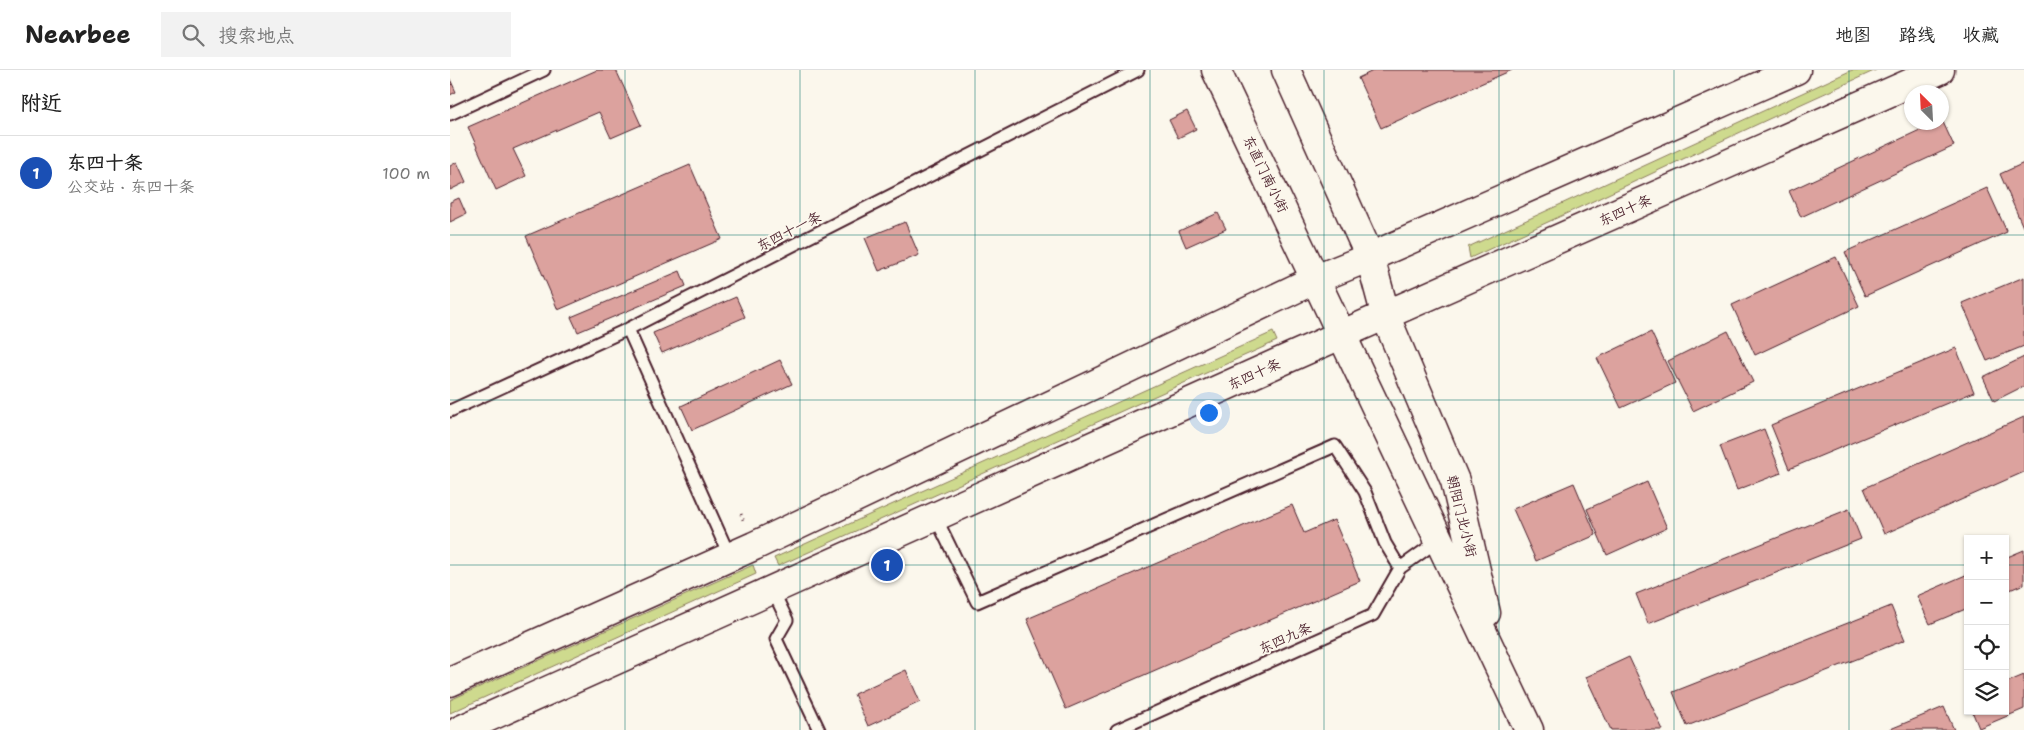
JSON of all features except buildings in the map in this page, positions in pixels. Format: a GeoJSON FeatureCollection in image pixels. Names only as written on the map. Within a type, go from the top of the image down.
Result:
{"type":"FeatureCollection","features":[{"type":"Feature","properties":{"kind":"main road","name":"东直门南小街"},"geometry":{"type":"LineString","coordinates":[[1216,70],[1341,335]]}},
{"type":"Feature","properties":{"kind":"main road"},"geometry":{"type":"LineString","coordinates":[[1286,70],[1370,257]]}},
{"type":"Feature","properties":{"kind":"main road"},"geometry":{"type":"LineString","coordinates":[[450,682],[730,557],[1316,279],[1796,70]]}},
{"type":"Feature","properties":{"kind":"main road","name":"东四十条"},"geometry":{"type":"LineString","coordinates":[[460,730],[935,516],[1940,70]]}},
{"type":"Feature","properties":{"kind":"main road","name":"朝阳门北小街"},"geometry":{"type":"LineString","coordinates":[[1370,257],[1386,317],[1455,481],[1498,666]]}},
{"type":"Feature","properties":{"kind":"main road","name":"朝阳门北小街"},"geometry":{"type":"LineString","coordinates":[[1341,335],[1529,730]]}},
{"type":"Feature","properties":{"kind":"lane"},"geometry":{"type":"LineString","coordinates":[[450,114],[544,70]]}},
{"type":"Feature","properties":{"kind":"lane","name":"东四十一条"},"geometry":{"type":"LineString","coordinates":[[450,411],[628,330],[1138,70]]}},
{"type":"Feature","properties":{"kind":"lane"},"geometry":{"type":"LineString","coordinates":[[628,330],[730,557]]}},
{"type":"Feature","properties":{"kind":"lane"},"geometry":{"type":"LineString","coordinates":[[935,516],[977,602],[1335,446],[1365,492],[1385,543],[1400,568]]}},
{"type":"Feature","properties":{"kind":"lane","name":"东四九条"},"geometry":{"type":"LineString","coordinates":[[1117,730],[1373,615],[1400,568],[1439,540]]}},
{"type":"Feature","properties":{"kind":"lane"},"geometry":{"type":"LineString","coordinates":[[772,589],[787,620],[776,639],[819,730]]}},
{"type":"Feature","properties":{"kind":"green space"},"geometry":{"type":"Polygon","coordinates":[[[1852,70],[1876,70],[1470,258],[1468,247],[1852,70]]]}},
{"type":"Feature","properties":{"kind":"green space"},"geometry":{"type":"Polygon","coordinates":[[[1273,332],[1277,341],[778,566],[774,558],[1273,332]]]}},
{"type":"Feature","properties":{"kind":"green space"},"geometry":{"type":"Polygon","coordinates":[[[753,565],[756,574],[450,713],[450,700],[753,565]]]}},
{"type":"Feature","properties":{"kind":"place","name":"东四十条"},"geometry":{"type":"Point","coordinates":[887,565]}}]}
